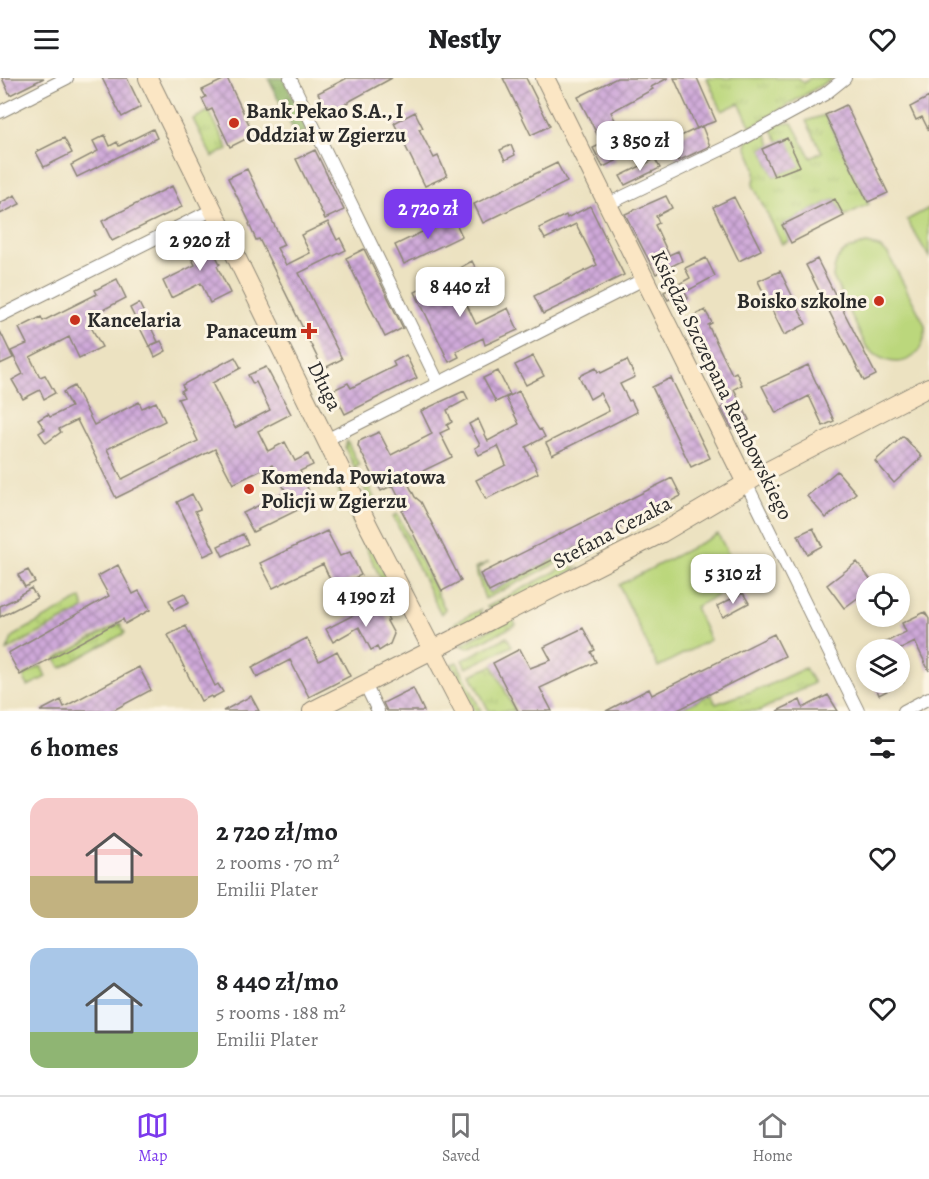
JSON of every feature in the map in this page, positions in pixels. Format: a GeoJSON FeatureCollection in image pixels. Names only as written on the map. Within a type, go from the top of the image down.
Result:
{"type":"FeatureCollection","features":[{"type":"Feature","properties":{"kind":"street"},"geometry":{"type":"LineString","coordinates":[[0,112],[67,78]]}},
{"type":"Feature","properties":{"kind":"street","name":"Długa"},"geometry":{"type":"LineString","coordinates":[[148,78],[326,440],[464,711]]}},
{"type":"Feature","properties":{"kind":"street"},"geometry":{"type":"LineString","coordinates":[[290,78],[438,382]]}},
{"type":"Feature","properties":{"kind":"street","name":"Księdza Szczepana Rembowskiego"},"geometry":{"type":"LineString","coordinates":[[545,78],[858,711]]}},
{"type":"Feature","properties":{"kind":"street"},"geometry":{"type":"LineString","coordinates":[[608,204],[737,142],[825,94],[845,78]]}},
{"type":"Feature","properties":{"kind":"street"},"geometry":{"type":"LineString","coordinates":[[0,316],[212,210]]}},
{"type":"Feature","properties":{"kind":"street"},"geometry":{"type":"LineString","coordinates":[[326,440],[645,279]]}},
{"type":"Feature","properties":{"kind":"street","name":"Stefana Cezaka"},"geometry":{"type":"LineString","coordinates":[[312,711],[662,533],[746,483],[929,387]]}},
{"type":"Feature","properties":{"kind":"street"},"geometry":{"type":"LineString","coordinates":[[365,684],[378,711]]}},
{"type":"Feature","properties":{"kind":"street"},"geometry":{"type":"LineString","coordinates":[[904,711],[929,698]]}},
{"type":"Feature","properties":{"kind":"green space"},"geometry":{"type":"Polygon","coordinates":[[[268,78],[283,78],[309,130],[296,135],[268,78]]]}},
{"type":"Feature","properties":{"kind":"green space"},"geometry":{"type":"Polygon","coordinates":[[[707,78],[799,78],[804,83],[810,78],[833,78],[751,127],[739,103],[722,111],[707,78]]]}},
{"type":"Feature","properties":{"kind":"green space"},"geometry":{"type":"Polygon","coordinates":[[[209,111],[228,149],[212,157],[193,119],[209,111]]]}},
{"type":"Feature","properties":{"kind":"green space"},"geometry":{"type":"Polygon","coordinates":[[[825,115],[869,204],[844,216],[835,199],[782,225],[790,240],[782,244],[753,185],[755,170],[746,147],[748,139],[765,130],[771,145],[762,149],[774,176],[799,166],[787,139],[779,142],[771,128],[778,124],[792,123],[811,158],[822,152],[806,121],[825,115]]]}},
{"type":"Feature","properties":{"kind":"green space"},"geometry":{"type":"Polygon","coordinates":[[[929,208],[929,257],[907,220],[929,208]]]}},
{"type":"Feature","properties":{"kind":"green space","name":"Boisko szkolne"},"geometry":{"type":"Polygon","coordinates":[[[867,244],[879,247],[888,254],[925,325],[920,349],[905,361],[886,360],[866,346],[833,277],[836,263],[842,253],[867,244]]]}},
{"type":"Feature","properties":{"kind":"green space"},"geometry":{"type":"Polygon","coordinates":[[[347,441],[359,465],[355,468],[361,479],[364,477],[377,504],[372,504],[345,448],[347,441]]]}},
{"type":"Feature","properties":{"kind":"green space"},"geometry":{"type":"Polygon","coordinates":[[[340,484],[388,581],[383,583],[336,486],[340,484]]]}},
{"type":"Feature","properties":{"kind":"green space"},"geometry":{"type":"Polygon","coordinates":[[[397,514],[445,609],[441,614],[393,516],[397,514]]]}},
{"type":"Feature","properties":{"kind":"green space"},"geometry":{"type":"Polygon","coordinates":[[[718,534],[743,582],[695,607],[710,640],[658,667],[619,585],[718,534]]]}},
{"type":"Feature","properties":{"kind":"green space"},"geometry":{"type":"Polygon","coordinates":[[[577,547],[579,552],[485,599],[475,568],[489,562],[477,569],[489,593],[577,547]]]}},
{"type":"Feature","properties":{"kind":"green space"},"geometry":{"type":"Polygon","coordinates":[[[566,566],[578,568],[492,611],[487,607],[566,566]]]}},
{"type":"Feature","properties":{"kind":"green space"},"geometry":{"type":"Polygon","coordinates":[[[81,598],[84,609],[7,650],[13,636],[81,598]]]}},
{"type":"Feature","properties":{"kind":"green space"},"geometry":{"type":"Polygon","coordinates":[[[481,609],[480,617],[455,630],[453,626],[456,622],[481,609]]]}},
{"type":"Feature","properties":{"kind":"green space"},"geometry":{"type":"Polygon","coordinates":[[[512,618],[516,625],[468,648],[460,645],[512,618]]]}},
{"type":"Feature","properties":{"kind":"green space"},"geometry":{"type":"Polygon","coordinates":[[[120,623],[125,633],[61,668],[56,659],[120,623]]]}},
{"type":"Feature","properties":{"kind":"green space"},"geometry":{"type":"Polygon","coordinates":[[[507,637],[512,646],[466,668],[462,660],[507,637]]]}},
{"type":"Feature","properties":{"kind":"green space"},"geometry":{"type":"Polygon","coordinates":[[[457,662],[481,711],[475,711],[452,664],[457,662]]]}},
{"type":"Feature","properties":{"kind":"green space"},"geometry":{"type":"Polygon","coordinates":[[[41,666],[46,677],[28,686],[23,676],[41,666]]]}},
{"type":"Feature","properties":{"kind":"green space"},"geometry":{"type":"Polygon","coordinates":[[[493,666],[515,711],[489,711],[471,675],[493,666]]]}},
{"type":"Feature","properties":{"kind":"green space"},"geometry":{"type":"Polygon","coordinates":[[[805,668],[814,683],[759,711],[676,711],[711,694],[716,704],[769,685],[805,668]]]}},
{"type":"Feature","properties":{"kind":"building"},"geometry":{"type":"Polygon","coordinates":[[[2,78],[44,78],[10,95],[2,78]]]}},
{"type":"Feature","properties":{"kind":"building"},"geometry":{"type":"Polygon","coordinates":[[[102,78],[127,78],[141,107],[122,117],[102,78]]]}},
{"type":"Feature","properties":{"kind":"building","name":"Bank Pekao S.A., I Oddział w Zgierzu"},"geometry":{"type":"Polygon","coordinates":[[[227,78],[254,135],[230,147],[212,109],[208,111],[202,99],[206,97],[202,90],[227,78]]]}},
{"type":"Feature","properties":{"kind":"building"},"geometry":{"type":"Polygon","coordinates":[[[347,78],[392,78],[328,113],[318,93],[347,78]]]}},
{"type":"Feature","properties":{"kind":"building"},"geometry":{"type":"Polygon","coordinates":[[[503,78],[526,78],[550,126],[531,135],[503,78]]]}},
{"type":"Feature","properties":{"kind":"building"},"geometry":{"type":"Polygon","coordinates":[[[617,78],[668,78],[611,112],[622,134],[648,122],[653,132],[612,153],[616,161],[603,167],[593,148],[602,144],[578,97],[617,78]]]}},
{"type":"Feature","properties":{"kind":"building"},"geometry":{"type":"Polygon","coordinates":[[[674,78],[697,78],[716,121],[702,126],[710,146],[678,161],[668,142],[697,128],[674,78]]]}},
{"type":"Feature","properties":{"kind":"building"},"geometry":{"type":"Polygon","coordinates":[[[929,97],[929,131],[922,117],[916,120],[910,107],[929,97]]]}},
{"type":"Feature","properties":{"kind":"building"},"geometry":{"type":"Polygon","coordinates":[[[846,105],[888,193],[868,202],[825,115],[846,105]]]}},
{"type":"Feature","properties":{"kind":"building"},"geometry":{"type":"Polygon","coordinates":[[[415,112],[423,128],[419,129],[434,158],[438,156],[447,176],[425,186],[394,123],[415,112]]]}},
{"type":"Feature","properties":{"kind":"building"},"geometry":{"type":"Polygon","coordinates":[[[153,129],[157,138],[77,177],[71,165],[98,151],[93,141],[105,135],[110,146],[117,142],[119,146],[153,129]]]}},
{"type":"Feature","properties":{"kind":"building"},"geometry":{"type":"Polygon","coordinates":[[[64,138],[72,153],[44,167],[36,152],[64,138]]]}},
{"type":"Feature","properties":{"kind":"building"},"geometry":{"type":"Polygon","coordinates":[[[787,138],[800,166],[774,176],[762,149],[787,138]]]}},
{"type":"Feature","properties":{"kind":"building"},"geometry":{"type":"Polygon","coordinates":[[[511,145],[515,155],[505,160],[500,150],[511,145]]]}},
{"type":"Feature","properties":{"kind":"building"},"geometry":{"type":"Polygon","coordinates":[[[315,150],[344,210],[325,219],[296,159],[315,150]]]}},
{"type":"Feature","properties":{"kind":"building"},"geometry":{"type":"Polygon","coordinates":[[[655,159],[660,168],[625,185],[620,176],[655,159]]]}},
{"type":"Feature","properties":{"kind":"building"},"geometry":{"type":"Polygon","coordinates":[[[557,163],[567,182],[483,223],[474,204],[557,163]]]}},
{"type":"Feature","properties":{"kind":"building"},"geometry":{"type":"Polygon","coordinates":[[[247,169],[284,245],[277,248],[286,265],[310,253],[301,235],[328,222],[337,240],[340,238],[346,250],[299,273],[342,359],[323,369],[259,239],[256,240],[228,178],[247,169]]]}},
{"type":"Feature","properties":{"kind":"building"},"geometry":{"type":"Polygon","coordinates":[[[172,186],[182,207],[112,241],[102,221],[172,186]]]}},
{"type":"Feature","properties":{"kind":"building"},"geometry":{"type":"Polygon","coordinates":[[[15,195],[20,204],[0,214],[0,203],[15,195]]]}},
{"type":"Feature","properties":{"kind":"building"},"geometry":{"type":"Polygon","coordinates":[[[666,196],[672,208],[656,216],[659,223],[655,225],[669,255],[678,251],[682,261],[656,274],[625,214],[666,196]]]}},
{"type":"Feature","properties":{"kind":"building"},"geometry":{"type":"Polygon","coordinates":[[[734,197],[761,250],[739,261],[713,207],[734,197]]]}},
{"type":"Feature","properties":{"kind":"building"},"geometry":{"type":"Polygon","coordinates":[[[835,199],[844,216],[791,243],[782,225],[835,199]]]}},
{"type":"Feature","properties":{"kind":"building"},"geometry":{"type":"Polygon","coordinates":[[[590,206],[624,275],[543,314],[534,296],[597,265],[576,224],[545,239],[539,228],[566,215],[567,218],[590,206]]]}},
{"type":"Feature","properties":{"kind":"building"},"geometry":{"type":"Polygon","coordinates":[[[453,217],[462,236],[404,264],[395,245],[453,217]]]}},
{"type":"Feature","properties":{"kind":"building"},"geometry":{"type":"Polygon","coordinates":[[[205,234],[220,264],[217,266],[230,293],[210,303],[201,283],[171,298],[163,281],[195,265],[184,244],[205,234]]]}},
{"type":"Feature","properties":{"kind":"building"},"geometry":{"type":"Polygon","coordinates":[[[364,249],[403,328],[385,337],[346,258],[364,249]]]}},
{"type":"Feature","properties":{"kind":"building"},"geometry":{"type":"Polygon","coordinates":[[[706,258],[715,276],[685,292],[688,298],[676,304],[672,298],[668,300],[664,292],[690,278],[685,268],[706,258]]]}},
{"type":"Feature","properties":{"kind":"building"},"geometry":{"type":"Polygon","coordinates":[[[817,259],[876,375],[864,381],[806,265],[817,259]]]}},
{"type":"Feature","properties":{"kind":"building"},"geometry":{"type":"Polygon","coordinates":[[[472,261],[477,271],[466,277],[461,267],[472,261]]]}},
{"type":"Feature","properties":{"kind":"building"},"geometry":{"type":"Polygon","coordinates":[[[780,271],[806,324],[784,335],[758,281],[780,271]]]}},
{"type":"Feature","properties":{"kind":"building"},"geometry":{"type":"Polygon","coordinates":[[[452,274],[476,324],[508,308],[518,330],[485,345],[483,338],[456,351],[459,357],[449,362],[415,292],[452,274]]]}},
{"type":"Feature","properties":{"kind":"building"},"geometry":{"type":"Polygon","coordinates":[[[117,279],[126,298],[89,317],[94,326],[91,327],[102,347],[79,358],[69,337],[30,357],[40,377],[45,375],[55,393],[44,399],[40,390],[23,399],[12,380],[23,374],[11,351],[27,344],[19,328],[41,317],[43,321],[97,294],[95,290],[117,279]]]}},
{"type":"Feature","properties":{"kind":"building"},"geometry":{"type":"Polygon","coordinates":[[[139,303],[158,342],[149,346],[130,308],[139,303]]]}},
{"type":"Feature","properties":{"kind":"building"},"geometry":{"type":"Polygon","coordinates":[[[705,310],[712,323],[708,325],[732,374],[736,372],[742,385],[734,389],[749,420],[732,429],[721,408],[725,406],[683,321],[705,310]]]}},
{"type":"Feature","properties":{"kind":"building"},"geometry":{"type":"Polygon","coordinates":[[[0,331],[13,358],[0,364],[0,331]]]}},
{"type":"Feature","properties":{"kind":"building"},"geometry":{"type":"Polygon","coordinates":[[[161,341],[166,351],[155,357],[150,346],[161,341]]]}},
{"type":"Feature","properties":{"kind":"building"},"geometry":{"type":"Polygon","coordinates":[[[406,355],[417,378],[345,414],[333,390],[348,383],[351,388],[395,366],[393,362],[406,355]]]}},
{"type":"Feature","properties":{"kind":"building"},"geometry":{"type":"Polygon","coordinates":[[[533,356],[544,376],[526,385],[515,365],[533,356]]]}},
{"type":"Feature","properties":{"kind":"building"},"geometry":{"type":"Polygon","coordinates":[[[235,357],[241,368],[212,383],[235,428],[270,410],[256,382],[253,384],[248,375],[266,367],[291,414],[258,431],[268,451],[285,442],[295,461],[308,454],[313,465],[300,471],[314,502],[253,532],[243,513],[286,492],[272,465],[233,484],[215,449],[116,498],[77,420],[59,429],[61,432],[46,443],[39,433],[45,429],[38,420],[48,414],[50,417],[71,407],[63,392],[74,386],[94,425],[139,402],[142,408],[156,402],[165,421],[107,449],[122,479],[198,441],[178,399],[184,397],[181,391],[184,389],[182,385],[235,357]]]}},
{"type":"Feature","properties":{"kind":"building"},"geometry":{"type":"Polygon","coordinates":[[[627,360],[635,377],[620,384],[637,412],[552,455],[546,443],[609,411],[600,393],[590,399],[579,376],[596,368],[601,373],[627,360]]]}},
{"type":"Feature","properties":{"kind":"building"},"geometry":{"type":"Polygon","coordinates":[[[808,365],[834,421],[823,426],[809,396],[776,413],[762,386],[808,365]]]}},
{"type":"Feature","properties":{"kind":"building"},"geometry":{"type":"Polygon","coordinates":[[[498,371],[510,395],[496,402],[483,378],[498,371]]]}},
{"type":"Feature","properties":{"kind":"building"},"geometry":{"type":"Polygon","coordinates":[[[671,378],[710,458],[691,467],[652,387],[671,378]]]}},
{"type":"Feature","properties":{"kind":"building"},"geometry":{"type":"Polygon","coordinates":[[[464,391],[468,399],[447,410],[452,422],[447,425],[449,429],[440,433],[452,457],[406,479],[415,497],[421,502],[461,581],[442,591],[402,511],[405,509],[393,485],[381,491],[358,446],[359,441],[379,432],[391,455],[432,434],[421,411],[464,391]]]}},
{"type":"Feature","properties":{"kind":"building"},"geometry":{"type":"Polygon","coordinates":[[[519,391],[532,419],[545,437],[526,447],[538,473],[486,499],[476,480],[506,465],[498,446],[479,455],[475,448],[480,445],[469,424],[478,419],[488,441],[519,424],[506,398],[519,391]]]}},
{"type":"Feature","properties":{"kind":"building"},"geometry":{"type":"Polygon","coordinates":[[[903,436],[922,457],[894,483],[875,461],[903,436]]]}},
{"type":"Feature","properties":{"kind":"building"},"geometry":{"type":"Polygon","coordinates":[[[837,471],[856,493],[826,518],[807,496],[837,471]]]}},
{"type":"Feature","properties":{"kind":"building"},"geometry":{"type":"Polygon","coordinates":[[[672,478],[681,496],[596,539],[601,548],[585,556],[580,546],[489,592],[480,574],[672,478]]]}},
{"type":"Feature","properties":{"kind":"building"},"geometry":{"type":"Polygon","coordinates":[[[192,494],[200,509],[195,511],[215,551],[204,556],[177,502],[192,494]]]}},
{"type":"Feature","properties":{"kind":"building"},"geometry":{"type":"Polygon","coordinates":[[[813,528],[822,546],[807,554],[798,535],[813,528]]]}},
{"type":"Feature","properties":{"kind":"building"},"geometry":{"type":"Polygon","coordinates":[[[327,531],[340,556],[350,552],[361,575],[334,588],[323,564],[273,588],[260,563],[327,531]]]}},
{"type":"Feature","properties":{"kind":"building"},"geometry":{"type":"Polygon","coordinates":[[[243,534],[248,544],[223,556],[218,546],[243,534]]]}},
{"type":"Feature","properties":{"kind":"building"},"geometry":{"type":"Polygon","coordinates":[[[857,562],[866,573],[856,573],[856,599],[844,608],[827,585],[857,562]]]}},
{"type":"Feature","properties":{"kind":"building"},"geometry":{"type":"Polygon","coordinates":[[[118,565],[133,594],[139,591],[150,610],[125,624],[123,619],[20,675],[8,653],[109,596],[98,576],[118,565]]]}},
{"type":"Feature","properties":{"kind":"building"},"geometry":{"type":"Polygon","coordinates":[[[28,570],[35,582],[25,587],[18,575],[28,570]]]}},
{"type":"Feature","properties":{"kind":"building"},"geometry":{"type":"Polygon","coordinates":[[[31,588],[37,598],[0,617],[0,606],[31,588]]]}},
{"type":"Feature","properties":{"kind":"building"},"geometry":{"type":"Polygon","coordinates":[[[184,593],[189,603],[174,610],[169,600],[184,593]]]}},
{"type":"Feature","properties":{"kind":"building"},"geometry":{"type":"Polygon","coordinates":[[[743,593],[749,603],[723,617],[717,606],[743,593]]]}},
{"type":"Feature","properties":{"kind":"building"},"geometry":{"type":"Polygon","coordinates":[[[377,603],[389,620],[387,621],[394,634],[390,644],[379,651],[377,647],[371,650],[359,627],[333,642],[326,629],[377,603]]]}},
{"type":"Feature","properties":{"kind":"building"},"geometry":{"type":"Polygon","coordinates":[[[925,612],[929,619],[929,671],[915,642],[910,644],[910,639],[892,639],[906,632],[904,627],[910,627],[910,619],[925,612]]]}},
{"type":"Feature","properties":{"kind":"building"},"geometry":{"type":"Polygon","coordinates":[[[186,626],[215,686],[218,684],[223,692],[212,698],[211,696],[201,701],[168,635],[186,626]]]}},
{"type":"Feature","properties":{"kind":"building"},"geometry":{"type":"Polygon","coordinates":[[[583,628],[595,650],[591,652],[596,662],[540,688],[552,711],[518,711],[493,663],[520,649],[530,668],[551,660],[544,647],[583,628]]]}},
{"type":"Feature","properties":{"kind":"building"},"geometry":{"type":"Polygon","coordinates":[[[774,634],[785,656],[676,711],[606,711],[649,689],[652,695],[774,634]]]}},
{"type":"Feature","properties":{"kind":"building"},"geometry":{"type":"Polygon","coordinates":[[[307,638],[319,661],[337,651],[350,676],[309,697],[290,660],[257,677],[252,667],[307,638]]]}},
{"type":"Feature","properties":{"kind":"building"},"geometry":{"type":"Polygon","coordinates":[[[139,667],[151,690],[112,711],[40,711],[61,700],[64,707],[139,667]]]}},
{"type":"Feature","properties":{"kind":"building"},"geometry":{"type":"Polygon","coordinates":[[[413,688],[424,711],[387,711],[383,703],[413,688]]]}},
{"type":"Feature","properties":{"kind":"building"},"geometry":{"type":"Polygon","coordinates":[[[828,695],[838,711],[777,711],[800,700],[803,708],[828,695]]]}},
{"type":"Feature","properties":{"kind":"building"},"geometry":{"type":"Polygon","coordinates":[[[251,696],[259,711],[223,711],[251,696]]]}},
{"type":"Feature","properties":{"kind":"place","name":"Bank Pekao S.A., I Oddział w Zgierzu"},"geometry":{"type":"Point","coordinates":[234,123]}},
{"type":"Feature","properties":{"kind":"place","name":"Boisko szkolne"},"geometry":{"type":"Point","coordinates":[879,301]}},
{"type":"Feature","properties":{"kind":"place","name":"Kancelaria"},"geometry":{"type":"Point","coordinates":[75,320]}},
{"type":"Feature","properties":{"kind":"place","name":"Panaceum"},"geometry":{"type":"Point","coordinates":[309,331]}},
{"type":"Feature","properties":{"kind":"place","name":"Komenda Powiatowa Policji w Zgierzu"},"geometry":{"type":"Point","coordinates":[249,489]}}]}
